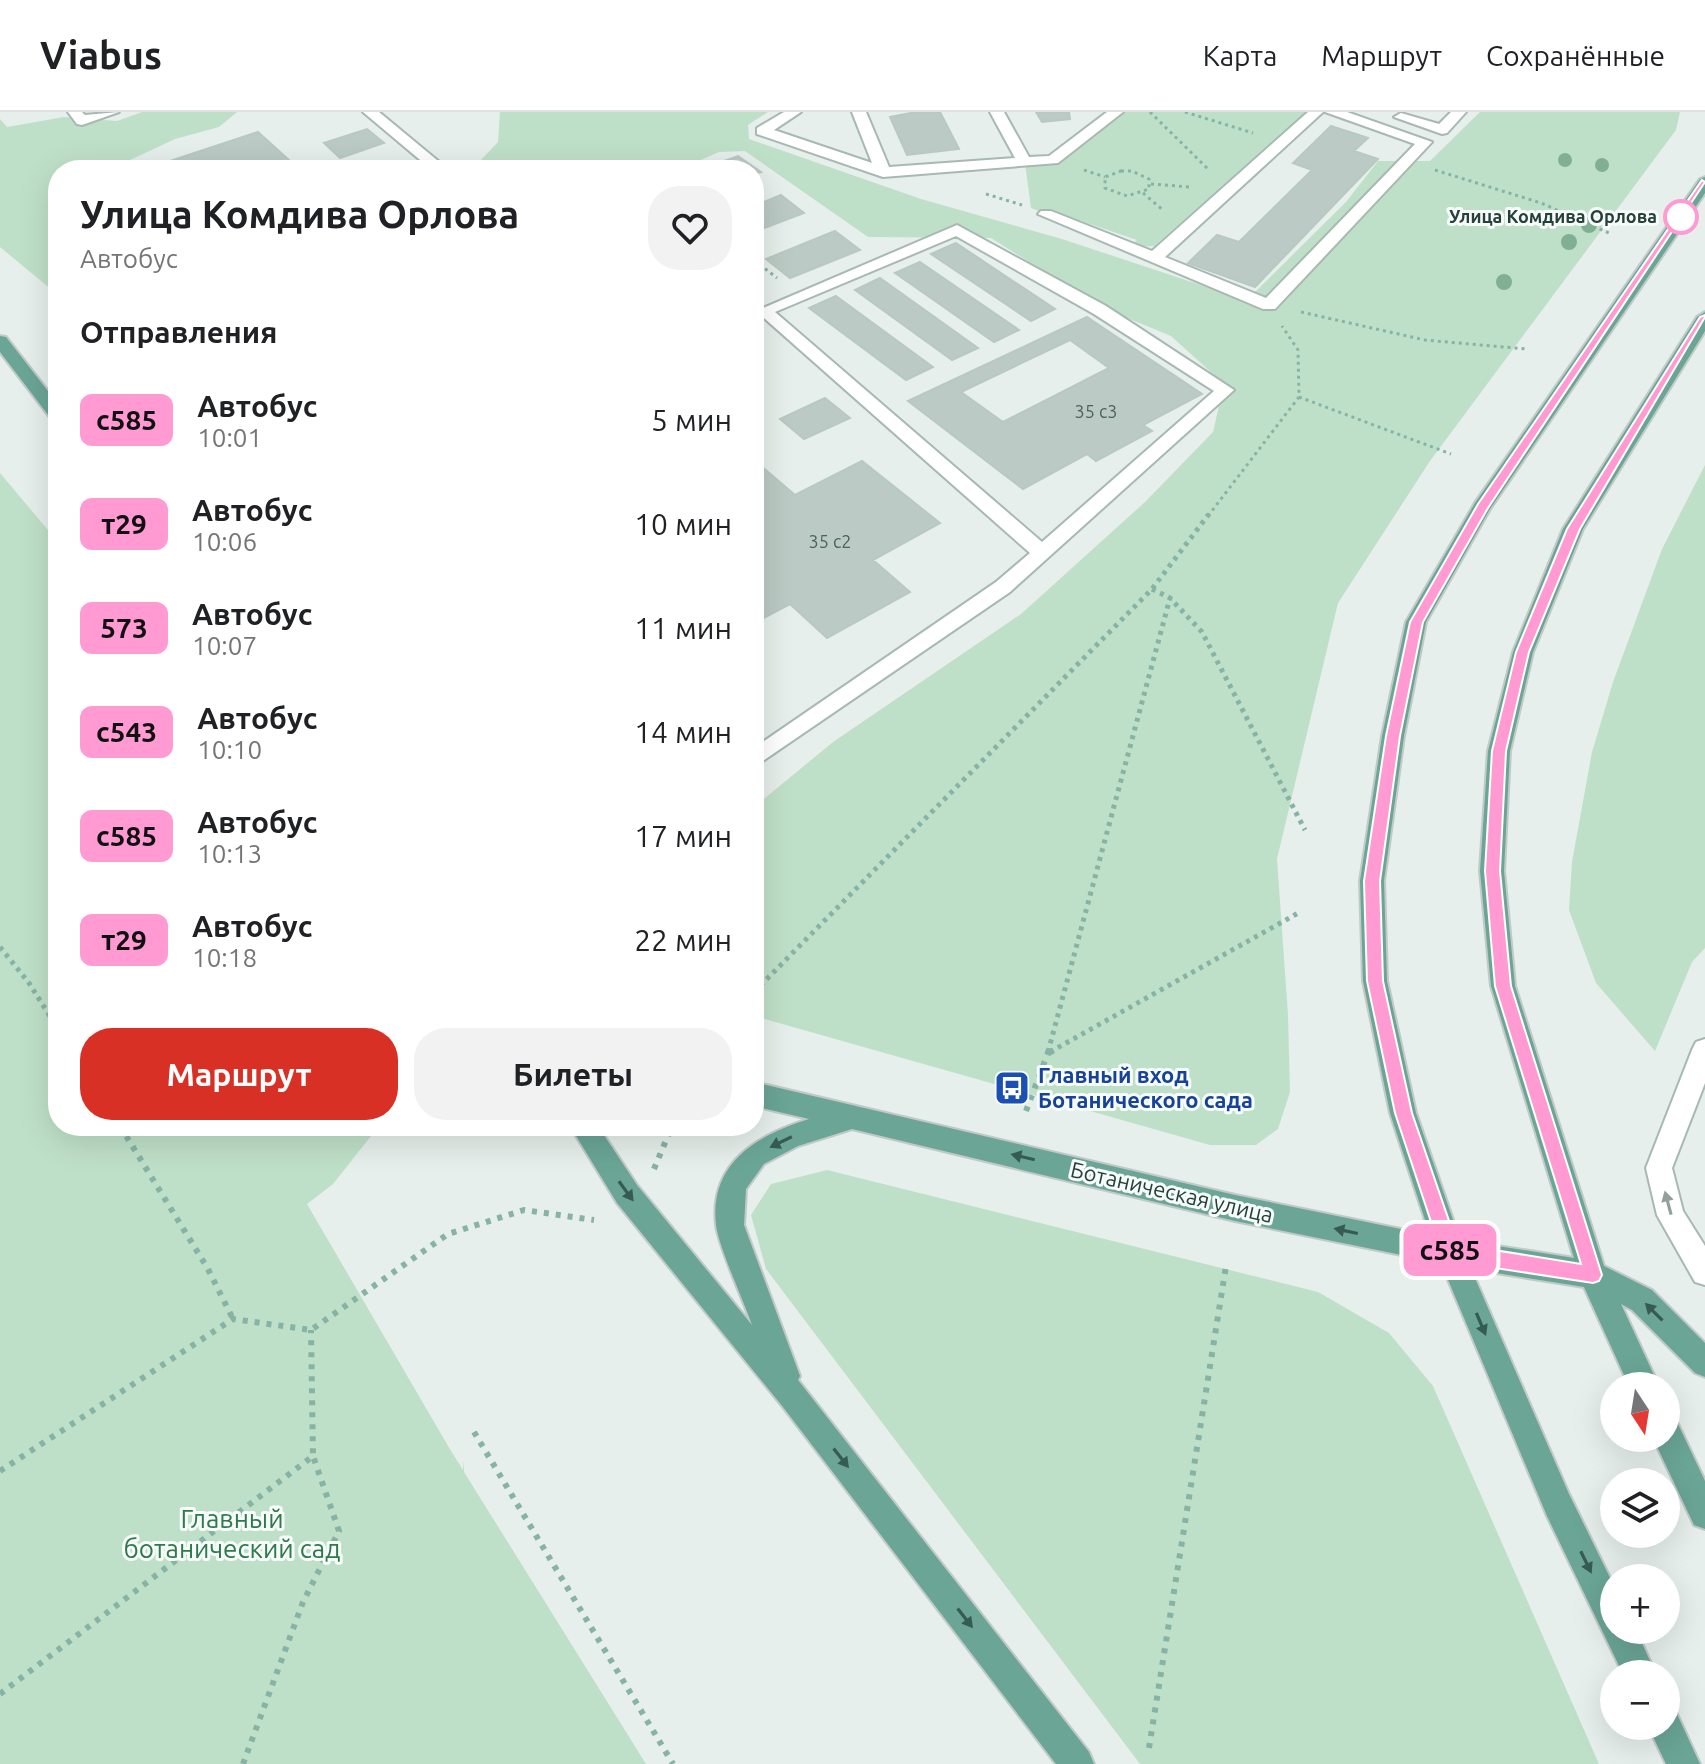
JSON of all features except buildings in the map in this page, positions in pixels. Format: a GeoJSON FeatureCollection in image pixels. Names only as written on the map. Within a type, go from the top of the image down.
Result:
{"type":"FeatureCollection","features":[{"type":"Feature","properties":{"kind":"main road"},"geometry":{"type":"LineString","coordinates":[[1600,1591],[1558,1505],[1450,1252],[1403,1113],[1375,981],[1372,881],[1393,736],[1416,622],[1482,507],[1705,182]]}},
{"type":"Feature","properties":{"kind":"main road"},"geometry":{"type":"LineString","coordinates":[[1638,1372],[1593,1275],[1503,986],[1492,871],[1499,751],[1523,652],[1573,529],[1705,317]]}},
{"type":"Feature","properties":{"kind":"main road"},"geometry":{"type":"LineString","coordinates":[[0,341],[48,403]]}},
{"type":"Feature","properties":{"kind":"main road","name":"Ботаническая улица"},"geometry":{"type":"LineString","coordinates":[[764,1096],[1235,1208],[1450,1252],[1593,1275],[1642,1300],[1705,1363]]}},
{"type":"Feature","properties":{"kind":"main road"},"geometry":{"type":"LineString","coordinates":[[793,1397],[730,1225],[733,1185],[755,1155],[792,1136],[855,1116]]}},
{"type":"Feature","properties":{"kind":"main road"},"geometry":{"type":"LineString","coordinates":[[589,1136],[627,1194],[793,1397],[1077,1764]]}},
{"type":"Feature","properties":{"kind":"main road"},"geometry":{"type":"LineString","coordinates":[[1675,1452],[1705,1514]]}},
{"type":"Feature","properties":{"kind":"main road"},"geometry":{"type":"LineString","coordinates":[[1672,1740],[1683,1764]]}},
{"type":"Feature","properties":{"kind":"street"},"geometry":{"type":"LineString","coordinates":[[75,112],[82,121],[112,112]]}},
{"type":"Feature","properties":{"kind":"street"},"geometry":{"type":"LineString","coordinates":[[370,112],[429,160]]}},
{"type":"Feature","properties":{"kind":"street"},"geometry":{"type":"LineString","coordinates":[[794,112],[762,131],[883,172],[1053,160],[1116,112]]}},
{"type":"Feature","properties":{"kind":"street"},"geometry":{"type":"LineString","coordinates":[[859,112],[883,172]]}},
{"type":"Feature","properties":{"kind":"street"},"geometry":{"type":"LineString","coordinates":[[997,112],[1025,163]]}},
{"type":"Feature","properties":{"kind":"street"},"geometry":{"type":"LineString","coordinates":[[1154,258],[1316,112]]}},
{"type":"Feature","properties":{"kind":"street"},"geometry":{"type":"LineString","coordinates":[[1046,214],[1269,305],[1425,142],[1332,112]]}},
{"type":"Feature","properties":{"kind":"street"},"geometry":{"type":"LineString","coordinates":[[1383,112],[1442,130],[1459,112]]}},
{"type":"Feature","properties":{"kind":"street"},"geometry":{"type":"LineString","coordinates":[[764,311],[957,230],[1100,310],[1225,390],[1003,587],[764,752]]}},
{"type":"Feature","properties":{"kind":"street"},"geometry":{"type":"LineString","coordinates":[[764,317],[1041,552]]}},
{"type":"Feature","properties":{"kind":"street"},"geometry":{"type":"LineString","coordinates":[[1705,1050],[1659,1168],[1671,1215],[1705,1272]]}},
{"type":"Feature","properties":{"kind":"path"},"geometry":{"type":"LineString","coordinates":[[1150,112],[1229,190]]}},
{"type":"Feature","properties":{"kind":"path"},"geometry":{"type":"LineString","coordinates":[[1185,112],[1283,142]]}},
{"type":"Feature","properties":{"kind":"path"},"geometry":{"type":"LineString","coordinates":[[1407,161],[1541,203],[1609,233]]}},
{"type":"Feature","properties":{"kind":"path"},"geometry":{"type":"LineString","coordinates":[[1132,171],[1149,179],[1151,184],[1143,193],[1123,195],[1105,188],[1103,182],[1112,173],[1132,171]]}},
{"type":"Feature","properties":{"kind":"path"},"geometry":{"type":"LineString","coordinates":[[1269,305],[1425,340],[1526,349]]}},
{"type":"Feature","properties":{"kind":"path"},"geometry":{"type":"LineString","coordinates":[[764,982],[1152,589],[1299,397],[1298,350],[1269,305]]}},
{"type":"Feature","properties":{"kind":"path"},"geometry":{"type":"LineString","coordinates":[[1299,397],[1451,454]]}},
{"type":"Feature","properties":{"kind":"path"},"geometry":{"type":"LineString","coordinates":[[1152,589],[1170,598],[1202,632],[1305,830]]}},
{"type":"Feature","properties":{"kind":"path"},"geometry":{"type":"LineString","coordinates":[[1026,1111],[1048,1053],[1170,598]]}},
{"type":"Feature","properties":{"kind":"path"},"geometry":{"type":"LineString","coordinates":[[1048,1053],[1300,912]]}},
{"type":"Feature","properties":{"kind":"path"},"geometry":{"type":"LineString","coordinates":[[0,947],[48,1013]]}},
{"type":"Feature","properties":{"kind":"path"},"geometry":{"type":"LineString","coordinates":[[126,1136],[208,1269],[233,1319]]}},
{"type":"Feature","properties":{"kind":"path"},"geometry":{"type":"LineString","coordinates":[[651,1175],[668,1136]]}},
{"type":"Feature","properties":{"kind":"path"},"geometry":{"type":"LineString","coordinates":[[0,1471],[233,1319],[311,1330],[448,1234],[524,1210],[594,1220]]}},
{"type":"Feature","properties":{"kind":"path"},"geometry":{"type":"LineString","coordinates":[[1149,1748],[1226,1266]]}},
{"type":"Feature","properties":{"kind":"path"},"geometry":{"type":"LineString","coordinates":[[243,1764],[303,1602],[339,1531],[313,1456],[311,1330]]}},
{"type":"Feature","properties":{"kind":"path"},"geometry":{"type":"LineString","coordinates":[[474,1432],[673,1764]]}},
{"type":"Feature","properties":{"kind":"path"},"geometry":{"type":"LineString","coordinates":[[0,1694],[313,1456]]}},
{"type":"Feature","properties":{"kind":"green space"},"geometry":{"type":"Polygon","coordinates":[[[142,112],[237,112],[219,127],[175,139],[130,160],[48,160],[48,287],[0,247],[0,119],[7,127],[64,117],[117,121],[142,112]]]}},
{"type":"Feature","properties":{"kind":"green space"},"geometry":{"type":"Polygon","coordinates":[[[500,112],[768,112],[748,125],[749,139],[921,199],[1062,239],[1231,295],[1256,291],[1346,202],[1378,161],[1430,161],[1480,112],[1680,112],[1676,130],[1430,461],[1338,603],[1277,859],[1290,1092],[1278,1129],[1256,1145],[1210,1145],[764,1019],[764,799],[833,742],[1021,614],[1145,502],[1213,432],[1224,384],[1171,336],[1103,308],[991,238],[868,237],[764,164],[764,160],[758,160],[745,151],[719,152],[701,160],[481,160],[498,142],[500,112]]]}},
{"type":"Feature","properties":{"kind":"green space"},"geometry":{"type":"Polygon","coordinates":[[[1116,112],[1307,112],[1154,246],[1128,247],[1137,240],[1046,209],[1046,214],[1031,208],[1025,163],[1053,160],[1116,112]]]}},
{"type":"Feature","properties":{"kind":"green space"},"geometry":{"type":"Polygon","coordinates":[[[1705,465],[1705,948],[1692,962],[1655,1051],[1596,983],[1569,910],[1572,862],[1592,752],[1613,682],[1662,549],[1705,465]]]}},
{"type":"Feature","properties":{"kind":"green space","name":"Главный ботанический сад"},"geometry":{"type":"Polygon","coordinates":[[[0,473],[48,530],[48,1136],[371,1136],[333,1184],[307,1204],[451,1451],[463,1470],[464,1461],[464,1472],[646,1764],[0,1764],[0,473]]]}},
{"type":"Feature","properties":{"kind":"green space"},"geometry":{"type":"Polygon","coordinates":[[[827,1170],[1318,1292],[1389,1333],[1433,1386],[1599,1764],[1140,1764],[766,1269],[751,1215],[771,1184],[827,1170]]]}},
{"type":"Feature","properties":{"kind":"bus line","name":"с585"},"geometry":{"type":"LineString","coordinates":[[1705,182],[1482,507],[1416,622],[1393,736],[1372,881],[1375,981],[1403,1113],[1450,1252],[1593,1275],[1503,986],[1492,871],[1499,751],[1523,652],[1573,529],[1705,317]]}},
{"type":"Feature","properties":{"kind":"place","name":"Улица Комдива Орлова"},"geometry":{"type":"Point","coordinates":[1681,217]}},
{"type":"Feature","properties":{"kind":"place","name":"Главный вход Ботанического сада"},"geometry":{"type":"Point","coordinates":[1012,1088]}}]}
